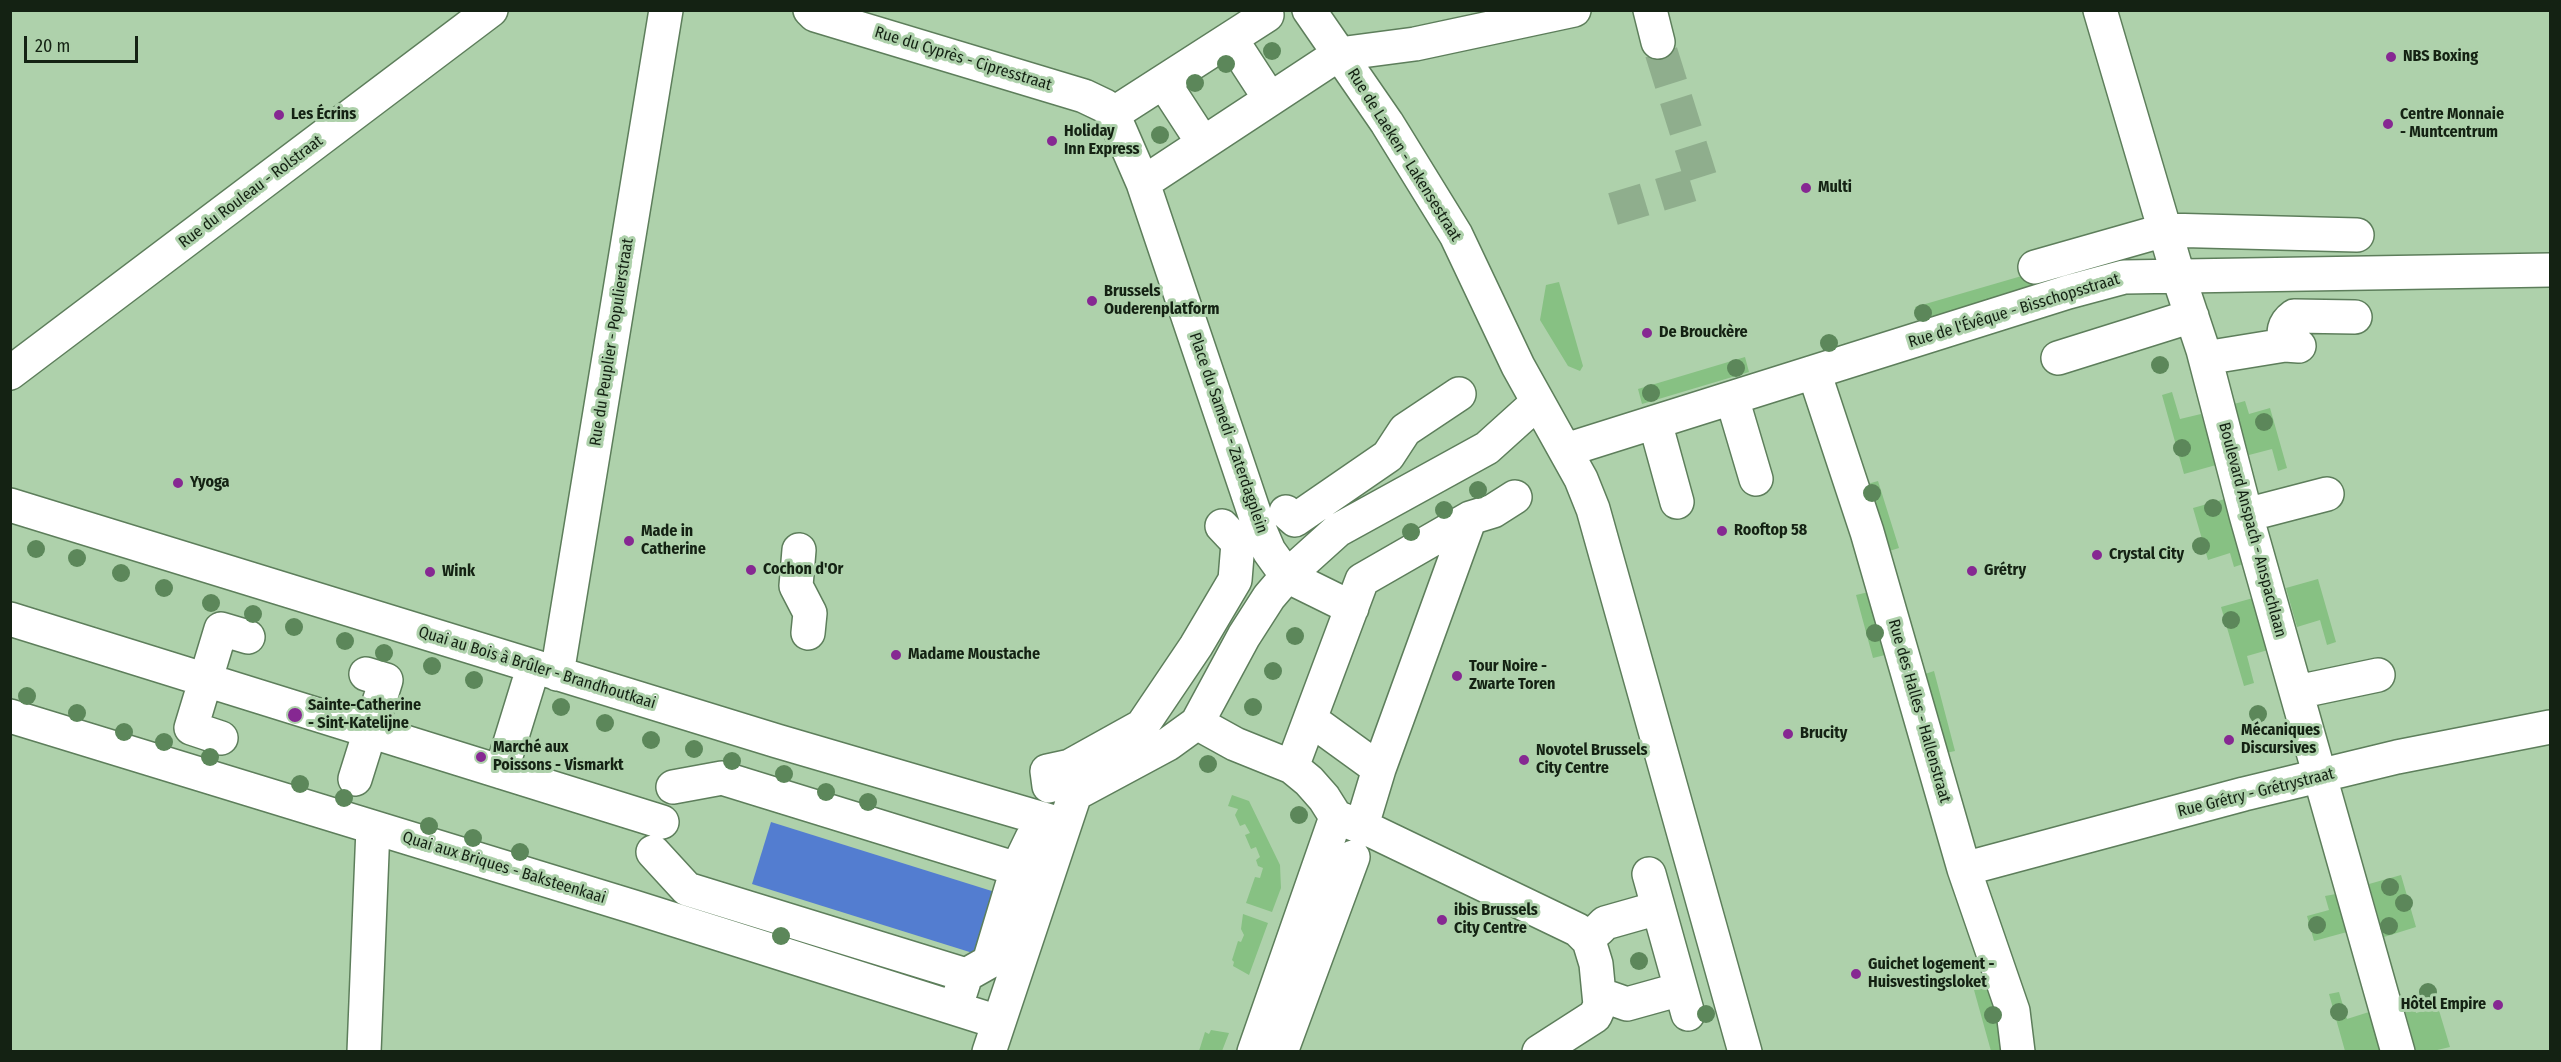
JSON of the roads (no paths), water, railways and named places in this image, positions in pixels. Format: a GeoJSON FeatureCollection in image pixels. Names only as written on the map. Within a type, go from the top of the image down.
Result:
{"type":"FeatureCollection","features":[{"type":"Feature","properties":{"kind":"street","name":"Rue du Rouleau - Rolstraat"},"geometry":{"type":"LineString","coordinates":[[10,373],[491,10]]}},
{"type":"Feature","properties":{"kind":"street","name":"Rue du Peuplier - Populierstraat"},"geometry":{"type":"LineString","coordinates":[[501,772],[543,676],[666,10]]}},
{"type":"Feature","properties":{"kind":"street","name":"Rue du Cyprès - Cipresstraat"},"geometry":{"type":"LineString","coordinates":[[810,10],[815,15],[1084,96],[1105,106],[1113,114]]}},
{"type":"Feature","properties":{"kind":"street","name":"Rue de Laeken - Lakensestraat"},"geometry":{"type":"LineString","coordinates":[[1309,10],[1392,132],[1456,235],[1538,402],[1581,479],[1593,509],[1745,1052]]}},
{"type":"Feature","properties":{"kind":"street"},"geometry":{"type":"LineString","coordinates":[[1143,183],[1339,54],[1415,44],[1574,10]]}},
{"type":"Feature","properties":{"kind":"street"},"geometry":{"type":"LineString","coordinates":[[1650,10],[1658,42]]}},
{"type":"Feature","properties":{"kind":"street","name":"Boulevard Anspach - Anspachlaan"},"geometry":{"type":"LineString","coordinates":[[2100,10],[2178,275],[2205,358],[2246,515],[2398,1052]]}},
{"type":"Feature","properties":{"kind":"street"},"geometry":{"type":"LineString","coordinates":[[1113,114],[1267,15]]}},
{"type":"Feature","properties":{"kind":"street"},"geometry":{"type":"LineString","coordinates":[[1231,39],[1270,99]]}},
{"type":"Feature","properties":{"kind":"street"},"geometry":{"type":"LineString","coordinates":[[1164,83],[1203,143]]}},
{"type":"Feature","properties":{"kind":"street","name":"Place du Samedi - Zaterdagplein"},"geometry":{"type":"LineString","coordinates":[[1113,114],[1143,183],[1260,530],[1269,551],[1287,576]]}},
{"type":"Feature","properties":{"kind":"street"},"geometry":{"type":"LineString","coordinates":[[2036,267],[2165,230],[2356,235]]}},
{"type":"Feature","properties":{"kind":"street","name":"Rue de l'Évêque - Bisschopsstraat"},"geometry":{"type":"LineString","coordinates":[[1566,450],[2124,277],[2550,270]]}},
{"type":"Feature","properties":{"kind":"street"},"geometry":{"type":"LineString","coordinates":[[2058,358],[2192,316]]}},
{"type":"Feature","properties":{"kind":"street"},"geometry":{"type":"LineString","coordinates":[[2205,358],[2292,346],[2283,333],[2286,322],[2294,316],[2355,317]]}},
{"type":"Feature","properties":{"kind":"street","name":"Rue des Halles - Hallenstraat"},"geometry":{"type":"LineString","coordinates":[[1814,372],[1867,532],[1964,869],[2013,1011],[2018,1052]]}},
{"type":"Feature","properties":{"kind":"street"},"geometry":{"type":"LineString","coordinates":[[1049,786],[1047,771],[1070,766],[1142,726],[1196,646],[1235,580],[1258,522],[1295,520],[1388,456],[1405,430],[1459,394]]}},
{"type":"Feature","properties":{"kind":"street"},"geometry":{"type":"LineString","coordinates":[[1732,398],[1756,479]]}},
{"type":"Feature","properties":{"kind":"street"},"geometry":{"type":"LineString","coordinates":[[994,1037],[1075,794],[1168,744],[1197,723],[1244,636],[1287,576],[1338,530],[1487,448],[1538,402]]}},
{"type":"Feature","properties":{"kind":"street"},"geometry":{"type":"LineString","coordinates":[[1655,422],[1677,502]]}},
{"type":"Feature","properties":{"kind":"street"},"geometry":{"type":"LineString","coordinates":[[2246,515],[2327,494]]}},
{"type":"Feature","properties":{"kind":"street"},"geometry":{"type":"LineString","coordinates":[[1292,767],[1362,580],[1470,518],[1493,511],[1515,496]]}},
{"type":"Feature","properties":{"kind":"street","name":"Quai au Bois à Brûler - Brandhoutkaai"},"geometry":{"type":"LineString","coordinates":[[10,505],[543,676],[1064,825]]}},
{"type":"Feature","properties":{"kind":"street"},"geometry":{"type":"LineString","coordinates":[[1254,1052],[1351,814],[1379,769],[1470,518]]}},
{"type":"Feature","properties":{"kind":"street"},"geometry":{"type":"LineString","coordinates":[[799,550],[796,586],[810,614],[808,633]]}},
{"type":"Feature","properties":{"kind":"street"},"geometry":{"type":"LineString","coordinates":[[1287,576],[1352,608]]}},
{"type":"Feature","properties":{"kind":"street"},"geometry":{"type":"LineString","coordinates":[[10,619],[501,772],[653,841],[687,889],[962,987],[989,962],[1017,869],[1032,838]]}},
{"type":"Feature","properties":{"kind":"street"},"geometry":{"type":"LineString","coordinates":[[221,738],[190,728],[221,629],[248,637]]}},
{"type":"Feature","properties":{"kind":"street"},"geometry":{"type":"LineString","coordinates":[[346,787],[370,731],[386,680],[366,674]]}},
{"type":"Feature","properties":{"kind":"street"},"geometry":{"type":"LineString","coordinates":[[2296,692],[2378,675]]}},
{"type":"Feature","properties":{"kind":"street","name":"Quai aux Briques - Baksteenkaai"},"geometry":{"type":"LineString","coordinates":[[10,716],[634,907],[994,1037]]}},
{"type":"Feature","properties":{"kind":"street"},"geometry":{"type":"LineString","coordinates":[[1310,719],[1379,769]]}},
{"type":"Feature","properties":{"kind":"street"},"geometry":{"type":"LineString","coordinates":[[1197,723],[1235,744],[1292,767],[1371,831],[1570,924],[1589,941],[1596,964],[1600,1005],[1595,1016],[1539,1052]]}},
{"type":"Feature","properties":{"kind":"street","name":"Rue Grétry - Grétrystraat"},"geometry":{"type":"LineString","coordinates":[[1964,869],[2397,757],[2550,727]]}},
{"type":"Feature","properties":{"kind":"street"},"geometry":{"type":"LineString","coordinates":[[653,841],[668,786],[722,778],[1017,869]]}},
{"type":"Feature","properties":{"kind":"street"},"geometry":{"type":"LineString","coordinates":[[364,1052],[373,828]]}},
{"type":"Feature","properties":{"kind":"street"},"geometry":{"type":"LineString","coordinates":[[1281,1052],[1353,857]]}},
{"type":"Feature","properties":{"kind":"street"},"geometry":{"type":"LineString","coordinates":[[1610,998],[1628,1004],[1684,1001],[1684,950],[1658,908],[1649,874]]}},
{"type":"Feature","properties":{"kind":"street"},"geometry":{"type":"LineString","coordinates":[[1599,930],[1605,923],[1658,908]]}},
{"type":"Feature","properties":{"kind":"water"},"geometry":{"type":"Polygon","coordinates":[[[771,822],[995,892],[976,954],[752,884],[771,822]]]}},
{"type":"Feature","properties":{"kind":"tunnel"},"geometry":{"type":"LineString","coordinates":[[1613,209],[1702,182],[1658,42]]}},
{"type":"Feature","properties":{"kind":"place","name":"NBS Boxing"},"geometry":{"type":"Point","coordinates":[2391,57]}},
{"type":"Feature","properties":{"kind":"place","name":"Les Écrins"},"geometry":{"type":"Point","coordinates":[279,115]}},
{"type":"Feature","properties":{"kind":"place","name":"Centre Monnaie - Muntcentrum"},"geometry":{"type":"Point","coordinates":[2388,124]}},
{"type":"Feature","properties":{"kind":"place","name":"Holiday Inn Express"},"geometry":{"type":"Point","coordinates":[1052,141]}},
{"type":"Feature","properties":{"kind":"place","name":"Multi"},"geometry":{"type":"Point","coordinates":[1806,188]}},
{"type":"Feature","properties":{"kind":"place","name":"Brussels Ouderenplatform"},"geometry":{"type":"Point","coordinates":[1092,301]}},
{"type":"Feature","properties":{"kind":"place","name":"De Brouckère"},"geometry":{"type":"Point","coordinates":[1647,333]}},
{"type":"Feature","properties":{"kind":"place","name":"Yyoga"},"geometry":{"type":"Point","coordinates":[178,483]}},
{"type":"Feature","properties":{"kind":"place","name":"Rooftop 58"},"geometry":{"type":"Point","coordinates":[1722,531]}},
{"type":"Feature","properties":{"kind":"place","name":"Made in Catherine"},"geometry":{"type":"Point","coordinates":[629,541]}},
{"type":"Feature","properties":{"kind":"place","name":"Crystal City"},"geometry":{"type":"Point","coordinates":[2097,555]}},
{"type":"Feature","properties":{"kind":"place","name":"Cochon d'Or"},"geometry":{"type":"Point","coordinates":[751,570]}},
{"type":"Feature","properties":{"kind":"place","name":"Grétry"},"geometry":{"type":"Point","coordinates":[1972,571]}},
{"type":"Feature","properties":{"kind":"place","name":"Wink"},"geometry":{"type":"Point","coordinates":[430,572]}},
{"type":"Feature","properties":{"kind":"place","name":"Madame Moustache"},"geometry":{"type":"Point","coordinates":[896,655]}},
{"type":"Feature","properties":{"kind":"place","name":"Tour Noire - Zwarte Toren"},"geometry":{"type":"Point","coordinates":[1457,676]}},
{"type":"Feature","properties":{"kind":"place","name":"Sainte-Catherine - Sint-Katelijne"},"geometry":{"type":"Point","coordinates":[295,715]}},
{"type":"Feature","properties":{"kind":"place","name":"Brucity"},"geometry":{"type":"Point","coordinates":[1788,734]}},
{"type":"Feature","properties":{"kind":"place","name":"Mécaniques Discursives"},"geometry":{"type":"Point","coordinates":[2229,740]}},
{"type":"Feature","properties":{"kind":"place","name":"Marché aux Poissons - Vismarkt"},"geometry":{"type":"Point","coordinates":[481,757]}},
{"type":"Feature","properties":{"kind":"place","name":"Novotel Brussels City Centre"},"geometry":{"type":"Point","coordinates":[1524,760]}},
{"type":"Feature","properties":{"kind":"place","name":"ibis Brussels City Centre"},"geometry":{"type":"Point","coordinates":[1442,920]}},
{"type":"Feature","properties":{"kind":"place","name":"Guichet logement - Huisvestingsloket"},"geometry":{"type":"Point","coordinates":[1856,974]}},
{"type":"Feature","properties":{"kind":"place","name":"Hôtel Empire"},"geometry":{"type":"Point","coordinates":[2498,1005]}}]}
